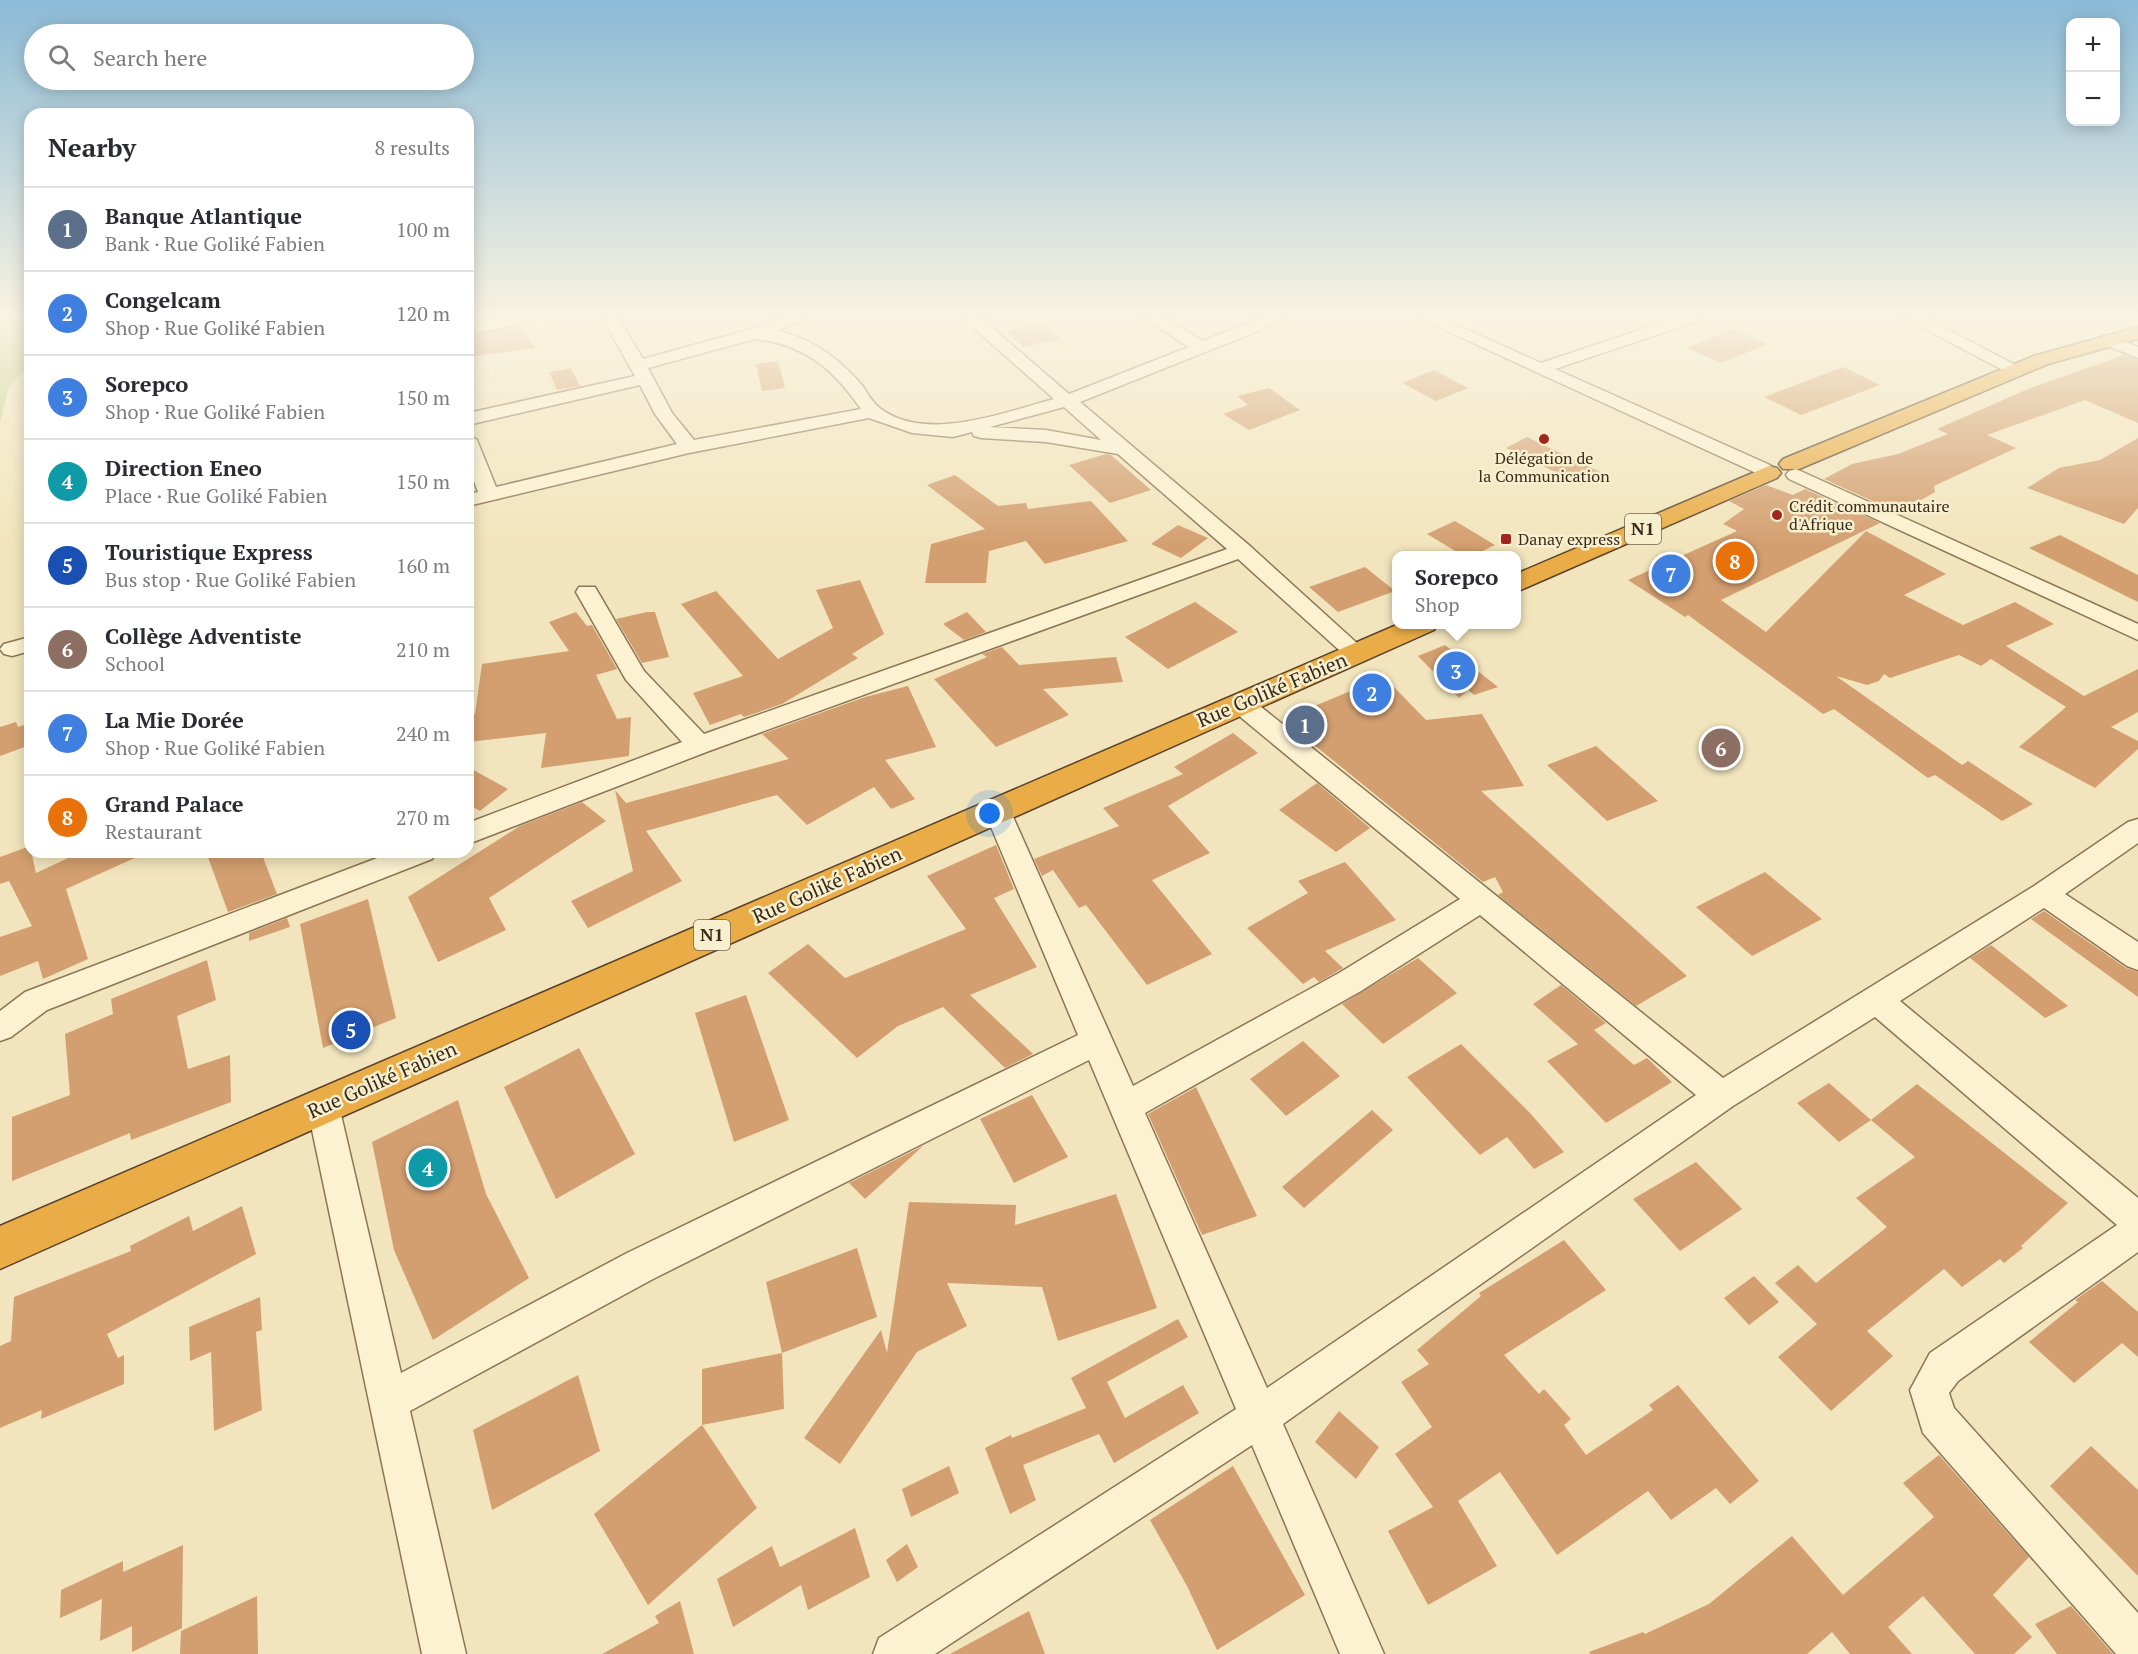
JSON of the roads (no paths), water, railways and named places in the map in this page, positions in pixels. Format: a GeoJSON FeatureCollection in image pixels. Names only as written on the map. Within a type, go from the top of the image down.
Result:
{"type":"FeatureCollection","features":[{"type":"Feature","properties":{"kind":"highway","name":"N1"},"geometry":{"type":"LineString","coordinates":[[1521,582],[1780,468],[1965,391]]}},
{"type":"Feature","properties":{"kind":"highway","name":"Rue Goliké Fabien"},"geometry":{"type":"LineString","coordinates":[[0,1248],[1413,629]]}},
{"type":"Feature","properties":{"kind":"street"},"geometry":{"type":"LineString","coordinates":[[474,417],[573,391]]}},
{"type":"Feature","properties":{"kind":"street"},"geometry":{"type":"LineString","coordinates":[[651,391],[664,414],[689,447]]}},
{"type":"Feature","properties":{"kind":"street"},"geometry":{"type":"LineString","coordinates":[[855,391],[872,412],[904,425],[953,431],[1046,436],[1125,450]]}},
{"type":"Feature","properties":{"kind":"street"},"geometry":{"type":"LineString","coordinates":[[1055,391],[1243,550],[1358,654]]}},
{"type":"Feature","properties":{"kind":"street"},"geometry":{"type":"LineString","coordinates":[[953,431],[1066,401],[1091,391]]}},
{"type":"Feature","properties":{"kind":"street"},"geometry":{"type":"LineString","coordinates":[[1593,391],[1780,468]]}},
{"type":"Feature","properties":{"kind":"street"},"geometry":{"type":"LineString","coordinates":[[1624,391],[1780,468],[2138,633]]}},
{"type":"Feature","properties":{"kind":"street"},"geometry":{"type":"LineString","coordinates":[[474,499],[689,447],[872,412]]}},
{"type":"Feature","properties":{"kind":"street"},"geometry":{"type":"LineString","coordinates":[[474,456],[489,495]]}},
{"type":"Feature","properties":{"kind":"street"},"geometry":{"type":"LineString","coordinates":[[474,832],[700,745],[1243,550]]}},
{"type":"Feature","properties":{"kind":"street"},"geometry":{"type":"LineString","coordinates":[[587,592],[634,675],[649,694],[700,745]]}},
{"type":"Feature","properties":{"kind":"street"},"geometry":{"type":"LineString","coordinates":[[1241,704],[1721,1096]]}},
{"type":"Feature","properties":{"kind":"street"},"geometry":{"type":"LineString","coordinates":[[997,810],[1362,1654]]}},
{"type":"Feature","properties":{"kind":"street"},"geometry":{"type":"LineString","coordinates":[[895,1654],[1261,1416],[1721,1096],[2044,894],[2138,829]]}},
{"type":"Feature","properties":{"kind":"street"},"geometry":{"type":"LineString","coordinates":[[0,1028],[36,1001],[406,858]]}},
{"type":"Feature","properties":{"kind":"street"},"geometry":{"type":"LineString","coordinates":[[2044,894],[2138,958]]}},
{"type":"Feature","properties":{"kind":"street"},"geometry":{"type":"LineString","coordinates":[[1125,1107],[1350,982],[1480,900]]}},
{"type":"Feature","properties":{"kind":"street"},"geometry":{"type":"LineString","coordinates":[[1877,1000],[2138,1220]]}},
{"type":"Feature","properties":{"kind":"street"},"geometry":{"type":"LineString","coordinates":[[387,1402],[640,1266],[1096,1041]]}},
{"type":"Feature","properties":{"kind":"street"},"geometry":{"type":"LineString","coordinates":[[323,1106],[444,1654]]}},
{"type":"Feature","properties":{"kind":"street"},"geometry":{"type":"LineString","coordinates":[[2138,1232],[1944,1367],[1929,1390],[1937,1419],[2138,1646]]}},
{"type":"Feature","properties":{"kind":"place","name":"Délégation de la Communication"},"geometry":{"type":"Point","coordinates":[1544,439]}},
{"type":"Feature","properties":{"kind":"place","name":"Crédit communautaire d'Afrique"},"geometry":{"type":"Point","coordinates":[1777,515]}},
{"type":"Feature","properties":{"kind":"place","name":"Danay express"},"geometry":{"type":"Point","coordinates":[1506,539]}},
{"type":"Feature","properties":{"kind":"place","name":"Grand Palace"},"geometry":{"type":"Point","coordinates":[1735,561]}},
{"type":"Feature","properties":{"kind":"place","name":"La Mie Dorée"},"geometry":{"type":"Point","coordinates":[1671,574]}},
{"type":"Feature","properties":{"kind":"place","name":"Sorepco"},"geometry":{"type":"Point","coordinates":[1456,671]}},
{"type":"Feature","properties":{"kind":"place","name":"Congelcam"},"geometry":{"type":"Point","coordinates":[1372,693]}},
{"type":"Feature","properties":{"kind":"place","name":"Banque Atlantique"},"geometry":{"type":"Point","coordinates":[1305,725]}},
{"type":"Feature","properties":{"kind":"place","name":"Collège Adventiste"},"geometry":{"type":"Point","coordinates":[1721,748]}},
{"type":"Feature","properties":{"kind":"place","name":"Touristique Express"},"geometry":{"type":"Point","coordinates":[351,1030]}},
{"type":"Feature","properties":{"kind":"place","name":"Direction Eneo"},"geometry":{"type":"Point","coordinates":[428,1168]}}]}
